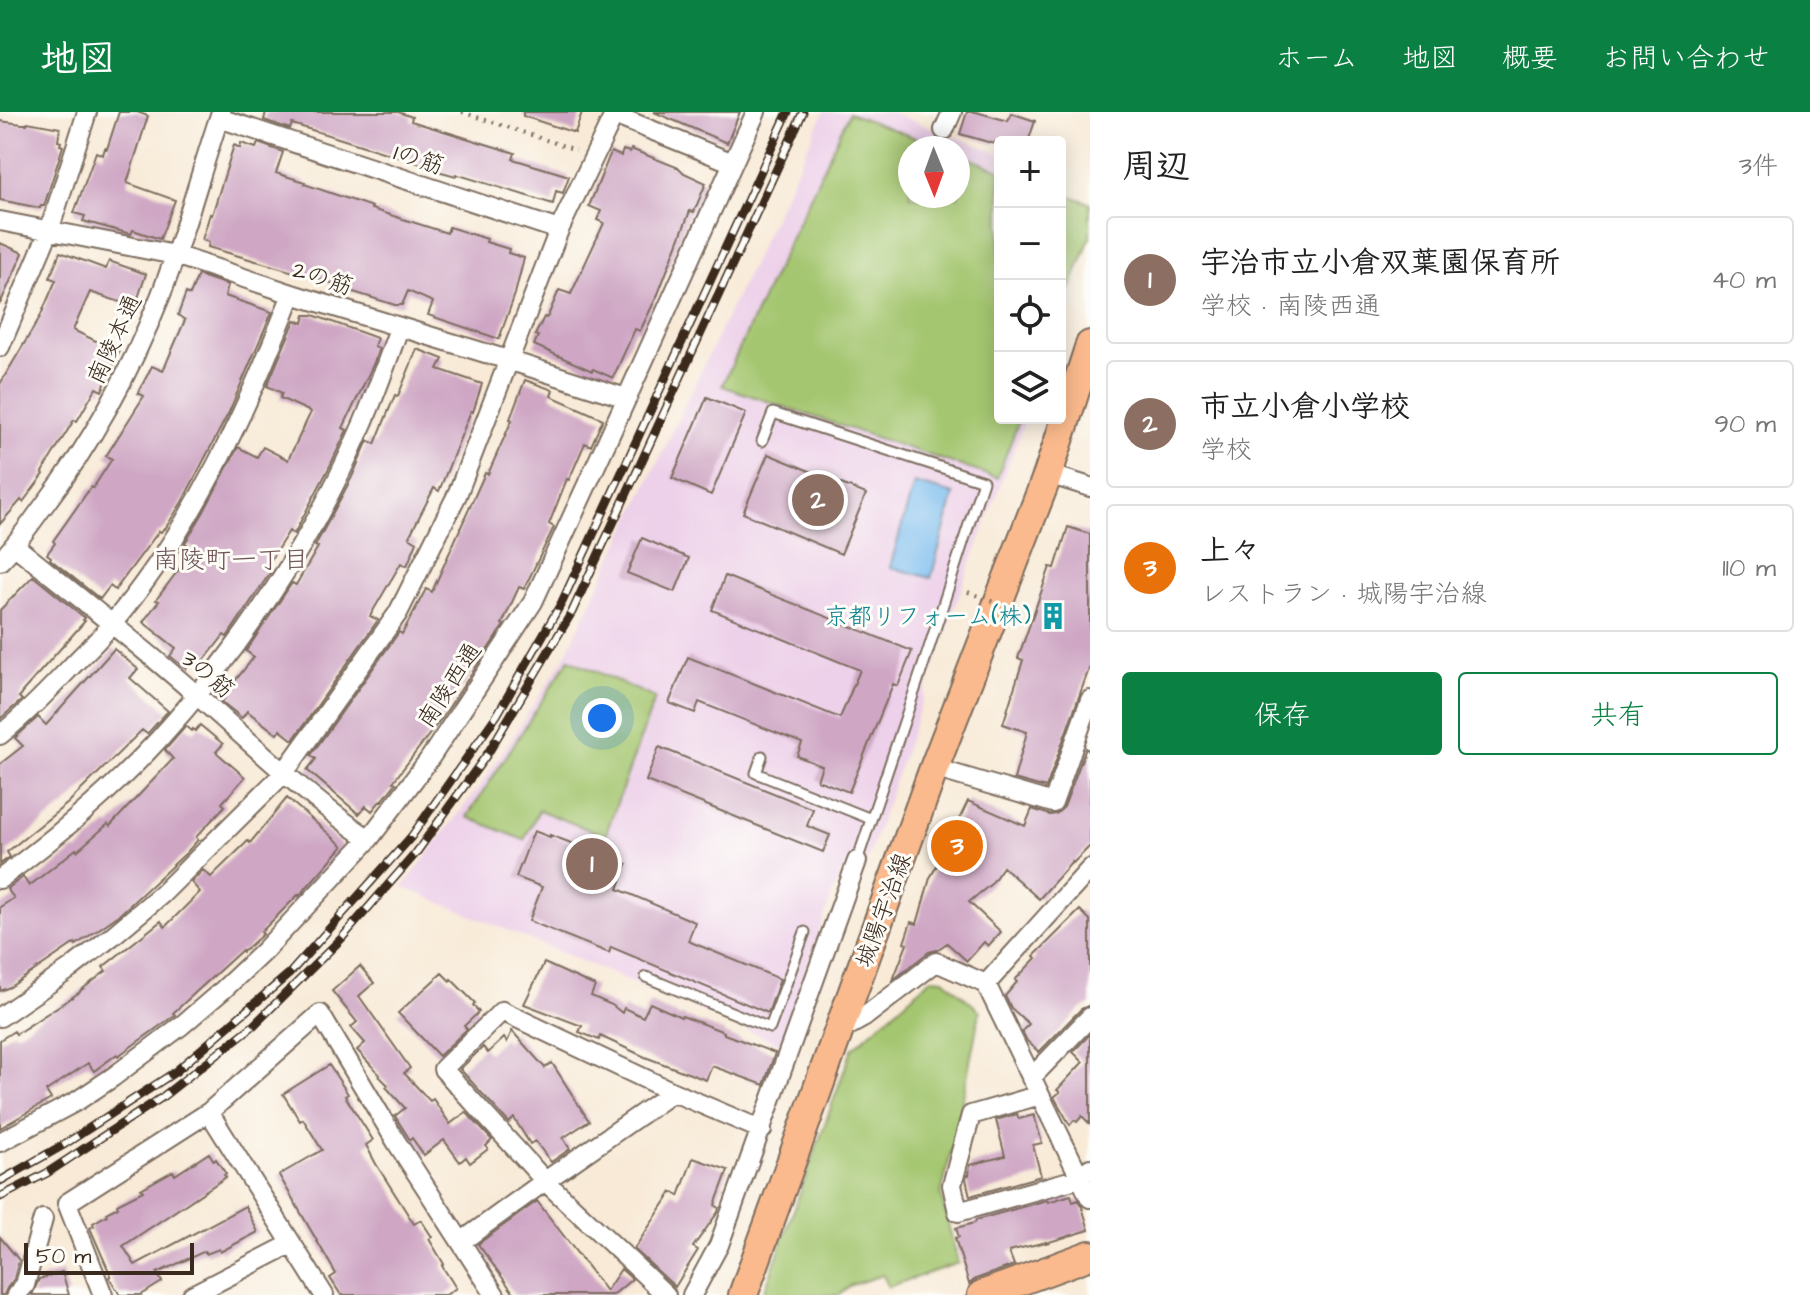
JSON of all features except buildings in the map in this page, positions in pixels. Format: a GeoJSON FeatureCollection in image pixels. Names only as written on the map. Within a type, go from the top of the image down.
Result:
{"type":"FeatureCollection","features":[{"type":"Feature","properties":{"kind":"main road","name":"城陽宇治線"},"geometry":{"type":"LineString","coordinates":[[743,1295],[934,768],[1048,474],[1087,363]]}},
{"type":"Feature","properties":{"kind":"main road"},"geometry":{"type":"LineString","coordinates":[[982,1295],[1090,1255]]}},
{"type":"Feature","properties":{"kind":"street"},"geometry":{"type":"LineString","coordinates":[[0,347],[49,231],[83,112]]}},
{"type":"Feature","properties":{"kind":"street","name":"南陵西通"},"geometry":{"type":"LineString","coordinates":[[0,1142],[77,1101],[137,1060],[224,989],[369,839],[428,761],[533,602],[756,112]]}},
{"type":"Feature","properties":{"kind":"street"},"geometry":{"type":"LineString","coordinates":[[944,130],[952,112]]}},
{"type":"Feature","properties":{"kind":"street","name":"1の筋"},"geometry":{"type":"LineString","coordinates":[[220,115],[559,230]]}},
{"type":"Feature","properties":{"kind":"street","name":"南陵本通"},"geometry":{"type":"LineString","coordinates":[[0,561],[15,546],[57,488],[106,412],[144,335],[175,255],[220,115]]}},
{"type":"Feature","properties":{"kind":"street"},"geometry":{"type":"LineString","coordinates":[[0,1017],[70,969],[162,894],[284,773],[398,613],[457,495],[559,230],[614,115],[733,163]]}},
{"type":"Feature","properties":{"kind":"street","name":"2の筋"},"geometry":{"type":"LineString","coordinates":[[0,221],[175,255],[626,398]]}},
{"type":"Feature","properties":{"kind":"street"},"geometry":{"type":"LineString","coordinates":[[0,735],[26,714],[112,625],[153,570],[204,489],[248,403],[292,294]]}},
{"type":"Feature","properties":{"kind":"street"},"geometry":{"type":"LineString","coordinates":[[0,879],[78,818],[159,739],[197,695],[262,608],[311,528],[360,430],[399,328]]}},
{"type":"Feature","properties":{"kind":"street"},"geometry":{"type":"LineString","coordinates":[[1048,474],[1090,487]]}},
{"type":"Feature","properties":{"kind":"street","name":"3の筋"},"geometry":{"type":"LineString","coordinates":[[15,546],[197,695],[284,773],[369,839]]}},
{"type":"Feature","properties":{"kind":"street"},"geometry":{"type":"LineString","coordinates":[[934,768],[1053,803],[1090,700]]}},
{"type":"Feature","properties":{"kind":"street"},"geometry":{"type":"LineString","coordinates":[[692,1295],[719,1245],[857,861]]}},
{"type":"Feature","properties":{"kind":"street"},"geometry":{"type":"LineString","coordinates":[[986,984],[1090,869]]}},
{"type":"Feature","properties":{"kind":"street"},"geometry":{"type":"LineString","coordinates":[[838,1032],[863,1018],[936,962],[986,984],[1035,1087],[1085,1173],[1090,1198]]}},
{"type":"Feature","properties":{"kind":"street"},"geometry":{"type":"LineString","coordinates":[[666,1295],[545,1181],[443,1069],[502,1011],[673,1092],[762,1130]]}},
{"type":"Feature","properties":{"kind":"street"},"geometry":{"type":"LineString","coordinates":[[103,1295],[67,1203],[209,1112],[320,1014],[397,1143],[495,1295]]}},
{"type":"Feature","properties":{"kind":"street"},"geometry":{"type":"LineString","coordinates":[[1085,1173],[958,1212],[952,1185],[971,1115],[1035,1087],[1090,1017]]}},
{"type":"Feature","properties":{"kind":"street"},"geometry":{"type":"LineString","coordinates":[[461,1242],[673,1092]]}},
{"type":"Feature","properties":{"kind":"street"},"geometry":{"type":"LineString","coordinates":[[209,1112],[324,1295]]}},
{"type":"Feature","properties":{"kind":"street"},"geometry":{"type":"LineString","coordinates":[[16,1295],[25,1285],[43,1219]]}},
{"type":"Feature","properties":{"kind":"street"},"geometry":{"type":"LineString","coordinates":[[192,1295],[291,1244]]}},
{"type":"Feature","properties":{"kind":"lane"},"geometry":{"type":"LineString","coordinates":[[762,441],[773,413],[983,481],[857,861]]}},
{"type":"Feature","properties":{"kind":"lane"},"geometry":{"type":"LineString","coordinates":[[762,756],[756,773],[871,819]]}},
{"type":"Feature","properties":{"kind":"lane"},"geometry":{"type":"LineString","coordinates":[[646,977],[770,1028],[805,932]]}},
{"type":"Feature","properties":{"kind":"path"},"geometry":{"type":"LineString","coordinates":[[462,112],[593,156]]}},
{"type":"Feature","properties":{"kind":"path"},"geometry":{"type":"LineString","coordinates":[[968,592],[1015,610]]}},
{"type":"Feature","properties":{"kind":"shaded area"},"geometry":{"type":"Polygon","coordinates":[[[824,112],[890,112],[953,136],[898,136],[898,208],[970,208],[970,143],[994,152],[994,424],[1024,424],[964,581],[865,866],[848,860],[832,894],[781,1044],[403,887],[487,776],[567,653],[824,112]]]}},
{"type":"Feature","properties":{"kind":"green space"},"geometry":{"type":"Polygon","coordinates":[[[849,113],[910,136],[898,136],[898,208],[970,208],[970,159],[994,168],[994,424],[1018,424],[997,478],[722,386],[849,113]]]}},
{"type":"Feature","properties":{"kind":"green space"},"geometry":{"type":"Polygon","coordinates":[[[1066,194],[1090,203],[1090,238],[1066,300],[1066,194]]]}},
{"type":"Feature","properties":{"kind":"green space"},"geometry":{"type":"Polygon","coordinates":[[[569,659],[655,698],[605,836],[539,810],[524,840],[467,817],[569,659]]]}},
{"type":"Feature","properties":{"kind":"green space"},"geometry":{"type":"Polygon","coordinates":[[[932,978],[944,979],[980,1011],[941,1195],[958,1263],[888,1287],[883,1275],[851,1285],[840,1295],[763,1295],[852,1049],[932,978]]]}},
{"type":"Feature","properties":{"kind":"water"},"geometry":{"type":"Polygon","coordinates":[[[914,483],[954,494],[931,578],[890,567],[914,483]]]}},
{"type":"Feature","properties":{"kind":"railway"},"geometry":{"type":"LineString","coordinates":[[0,1181],[65,1144],[175,1072],[290,973],[411,837],[497,715],[562,602],[788,112]]}},
{"type":"Feature","properties":{"kind":"railway"},"geometry":{"type":"LineString","coordinates":[[0,1197],[47,1173],[161,1098],[254,1025],[341,939],[416,853],[488,753],[572,612],[803,112]]}},
{"type":"Feature","properties":{"kind":"place","name":"市立小倉小学校"},"geometry":{"type":"Point","coordinates":[818,500]}},
{"type":"Feature","properties":{"kind":"place","name":"京都リフォーム(株)"},"geometry":{"type":"Point","coordinates":[1053,616]}},
{"type":"Feature","properties":{"kind":"place","name":"上々"},"geometry":{"type":"Point","coordinates":[957,846]}},
{"type":"Feature","properties":{"kind":"place","name":"宇治市立小倉双葉園保育所"},"geometry":{"type":"Point","coordinates":[592,864]}},
{"type":"Feature","properties":{"kind":"district","name":"南陵町一丁目"},"geometry":{"type":"Point","coordinates":[231,559]}}]}
